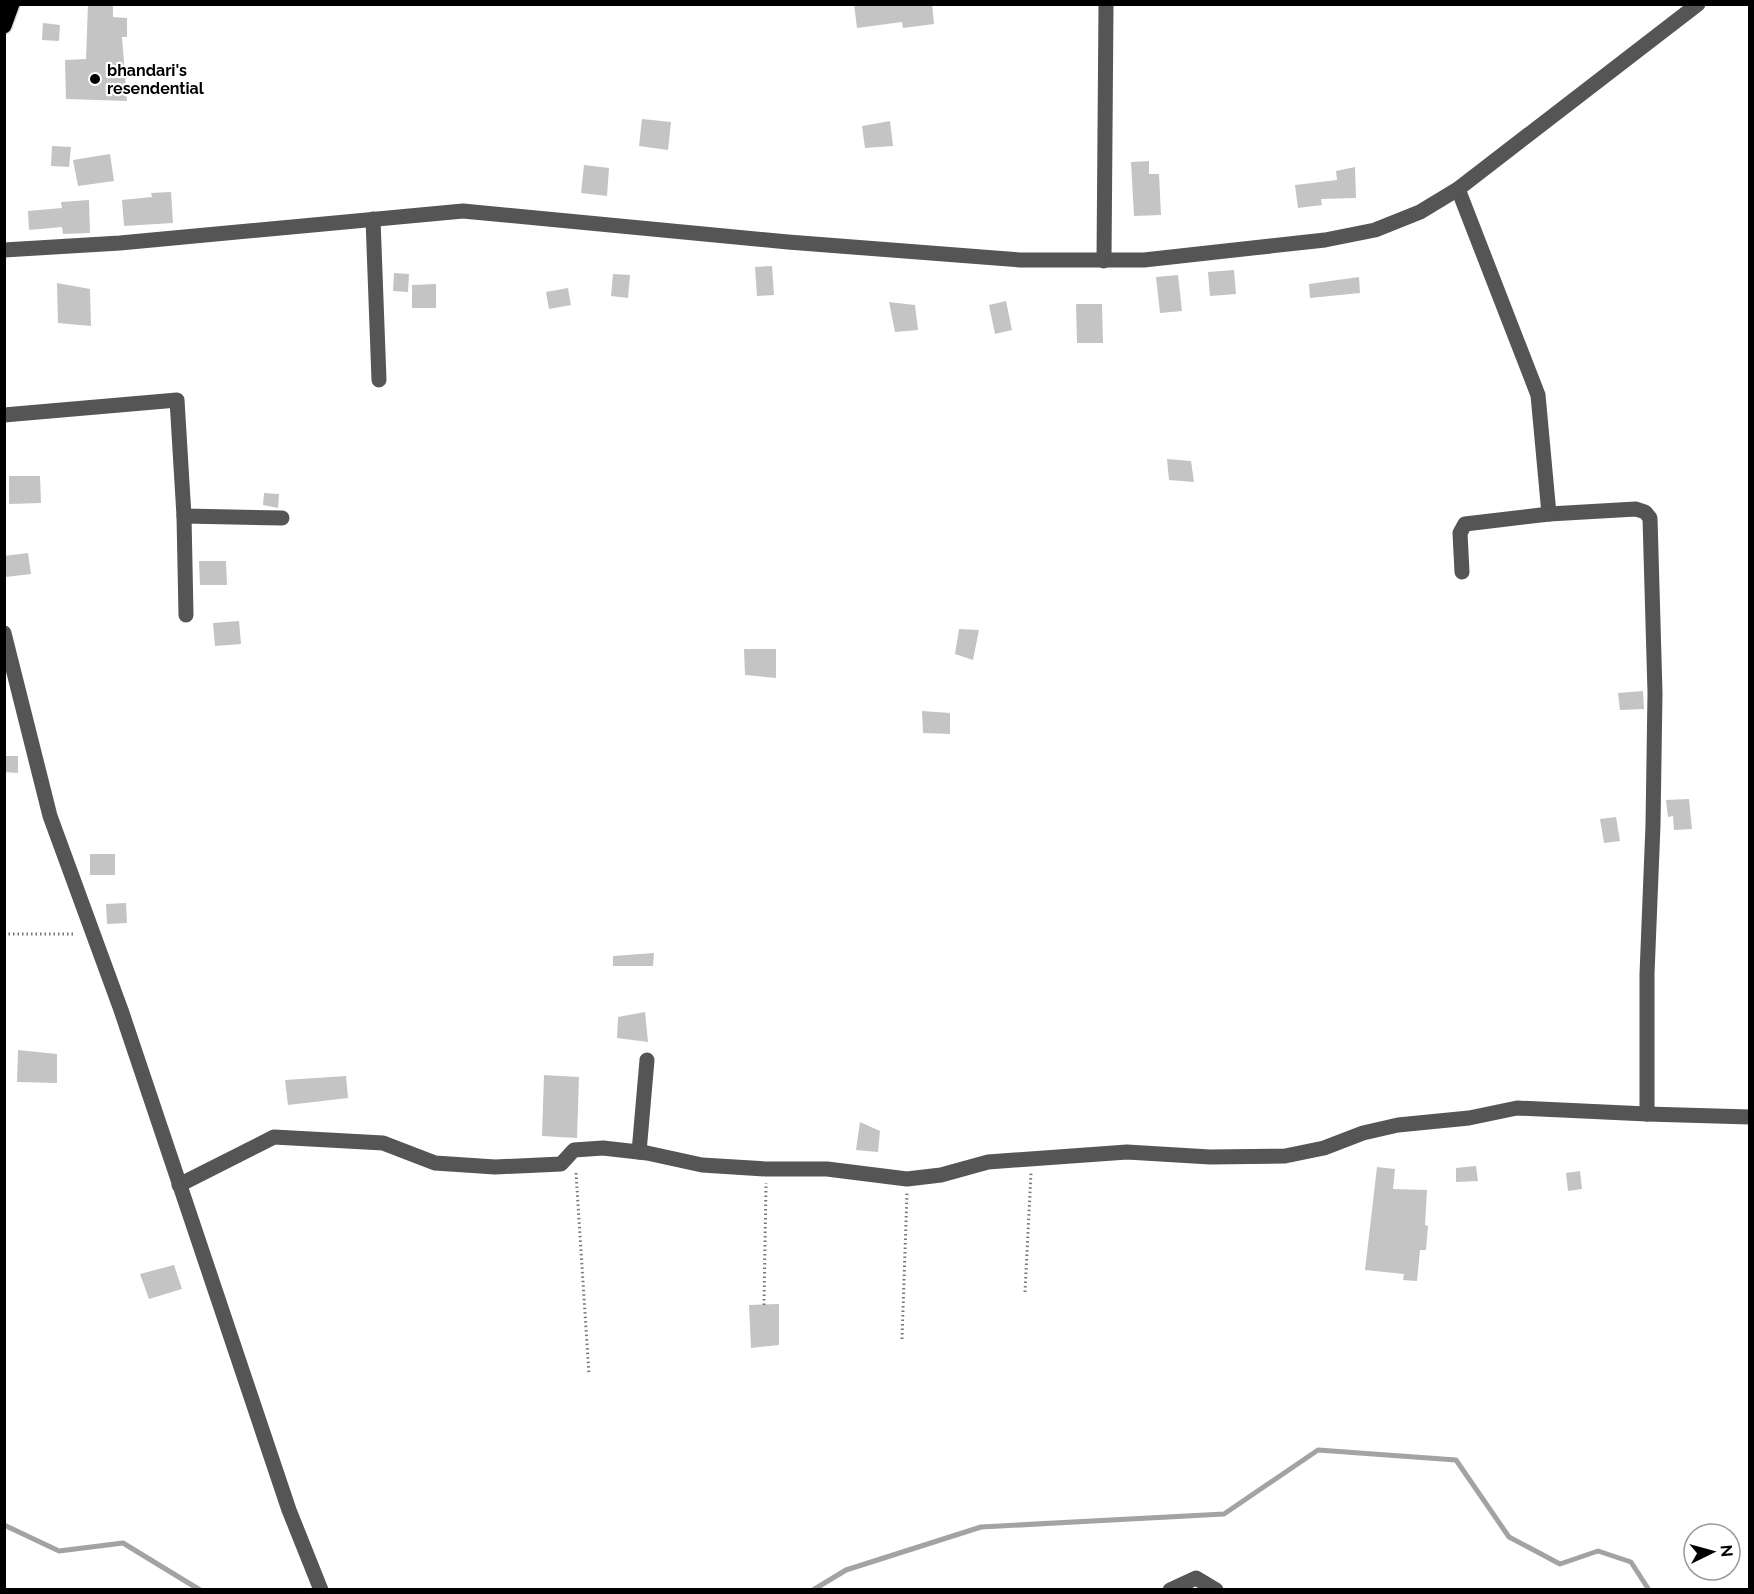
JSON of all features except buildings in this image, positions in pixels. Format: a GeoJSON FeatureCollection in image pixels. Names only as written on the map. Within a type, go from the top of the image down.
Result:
{"type":"FeatureCollection","features":[{"type":"Feature","properties":{"kind":"main road"},"geometry":{"type":"LineString","coordinates":[[5,24],[12,4]]}},
{"type":"Feature","properties":{"kind":"street"},"geometry":{"type":"LineString","coordinates":[[1104,261],[1106,4]]}},
{"type":"Feature","properties":{"kind":"street"},"geometry":{"type":"LineString","coordinates":[[4,250],[120,243],[463,211],[788,242],[1020,260],[1144,260],[1325,240],[1365,232],[1420,212],[1458,189],[1698,4]]}},
{"type":"Feature","properties":{"kind":"street"},"geometry":{"type":"LineString","coordinates":[[1458,189],[1538,395],[1549,514]]}},
{"type":"Feature","properties":{"kind":"street"},"geometry":{"type":"LineString","coordinates":[[373,219],[379,380]]}},
{"type":"Feature","properties":{"kind":"street"},"geometry":{"type":"LineString","coordinates":[[4,414],[177,400],[184,516],[186,615]]}},
{"type":"Feature","properties":{"kind":"street"},"geometry":{"type":"LineString","coordinates":[[1462,572],[1460,533],[1465,524],[1549,514],[1636,509],[1645,512],[1650,518],[1656,693],[1647,974],[1647,1114]]}},
{"type":"Feature","properties":{"kind":"street"},"geometry":{"type":"LineString","coordinates":[[184,516],[282,518]]}},
{"type":"Feature","properties":{"kind":"street"},"geometry":{"type":"LineString","coordinates":[[4,633],[50,816],[121,1010],[289,1510],[321,1590]]}},
{"type":"Feature","properties":{"kind":"street"},"geometry":{"type":"LineString","coordinates":[[639,1152],[647,1060]]}},
{"type":"Feature","properties":{"kind":"street"},"geometry":{"type":"LineString","coordinates":[[179,1185],[274,1137],[383,1143],[435,1163],[495,1167],[561,1164],[574,1150],[603,1148],[639,1152],[702,1165],[766,1169],[827,1169],[907,1179],[941,1175],[988,1162],[1127,1152],[1210,1157],[1285,1156],[1324,1148],[1363,1133],[1398,1125],[1469,1118],[1517,1108],[1749,1117]]}},
{"type":"Feature","properties":{"kind":"street"},"geometry":{"type":"LineString","coordinates":[[1170,1590],[1196,1578],[1216,1590]]}},
{"type":"Feature","properties":{"kind":"path"},"geometry":{"type":"LineString","coordinates":[[4,934],[93,934]]}},
{"type":"Feature","properties":{"kind":"path"},"geometry":{"type":"LineString","coordinates":[[574,1150],[589,1375]]}},
{"type":"Feature","properties":{"kind":"path"},"geometry":{"type":"LineString","coordinates":[[1025,1292],[1031,1159]]}},
{"type":"Feature","properties":{"kind":"path"},"geometry":{"type":"LineString","coordinates":[[764,1305],[766,1169]]}},
{"type":"Feature","properties":{"kind":"path"},"geometry":{"type":"LineString","coordinates":[[902,1339],[907,1179]]}},
{"type":"Feature","properties":{"kind":"waterway"},"geometry":{"type":"LineString","coordinates":[[813,1590],[846,1570],[981,1527],[1224,1514],[1318,1450],[1456,1460],[1509,1537],[1560,1564],[1598,1551],[1631,1562],[1649,1590]]}},
{"type":"Feature","properties":{"kind":"waterway"},"geometry":{"type":"LineString","coordinates":[[4,1525],[59,1551],[123,1543],[200,1590]]}},
{"type":"Feature","properties":{"kind":"place","name":"bhandari's resendential"},"geometry":{"type":"Point","coordinates":[95,79]}}]}
